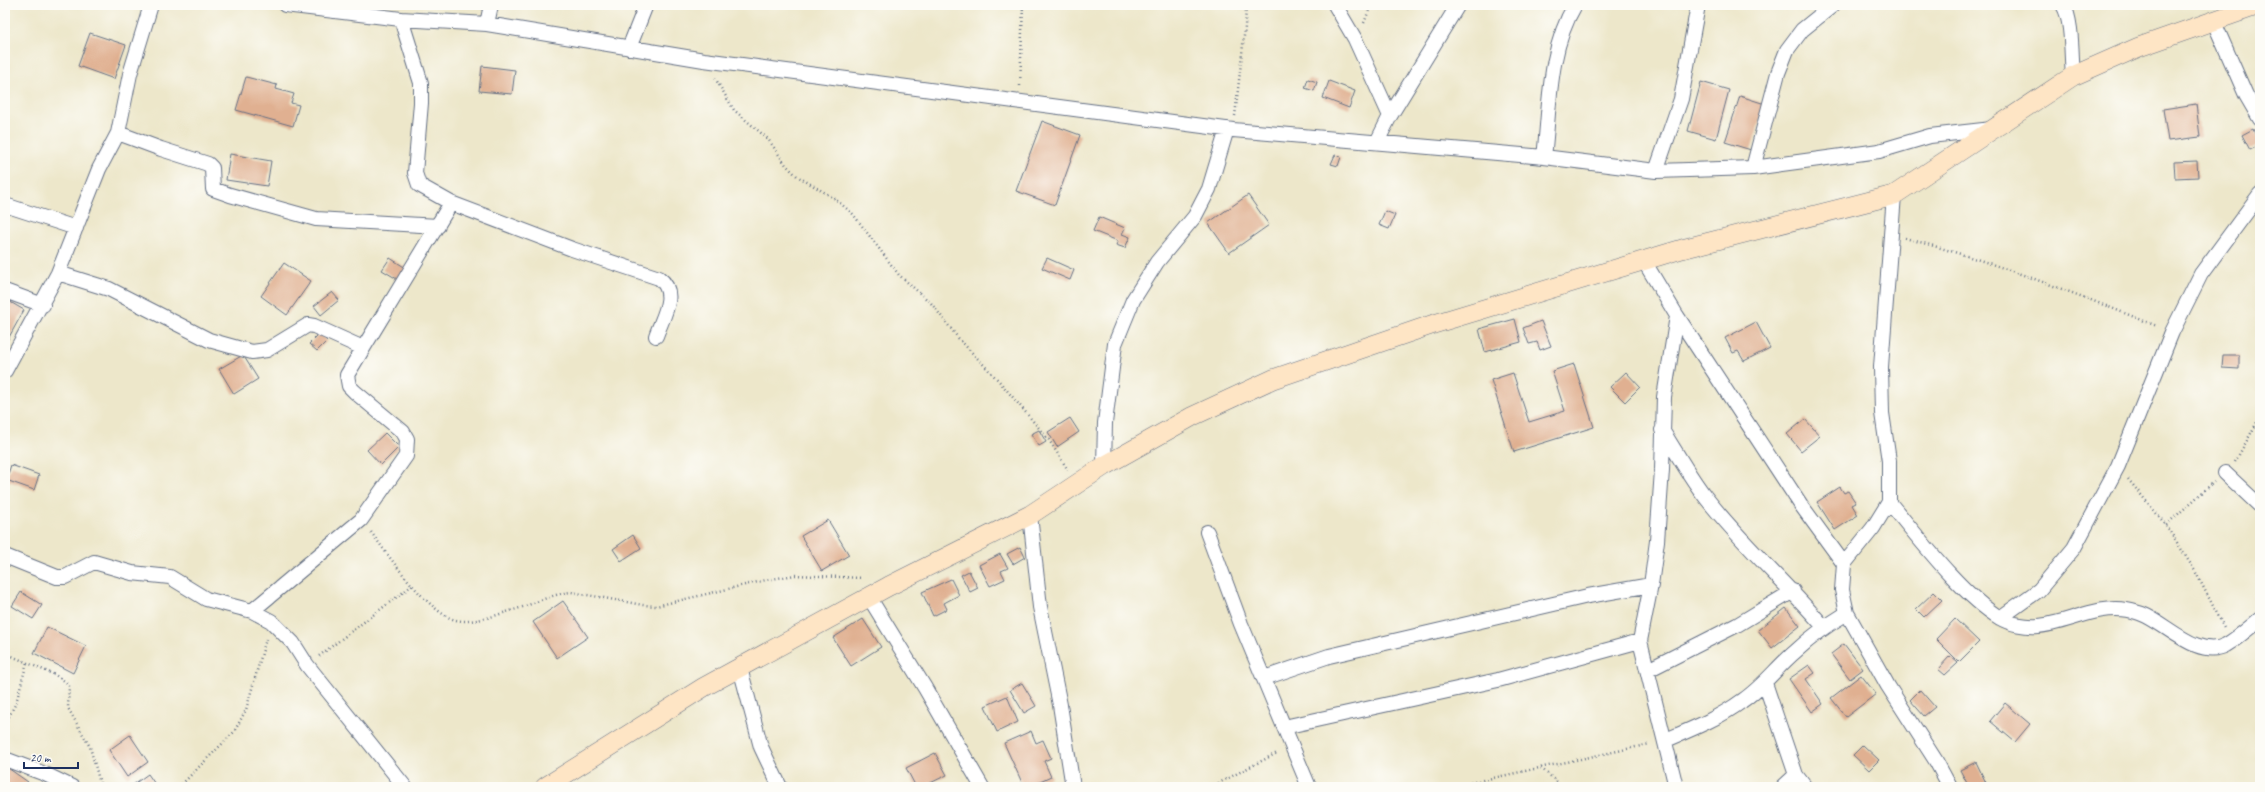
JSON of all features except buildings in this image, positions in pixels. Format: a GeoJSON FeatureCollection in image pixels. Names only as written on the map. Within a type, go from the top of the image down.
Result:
{"type":"FeatureCollection","features":[{"type":"Feature","properties":{"kind":"street"},"geometry":{"type":"LineString","coordinates":[[5,371],[43,305],[58,273],[99,170],[118,132],[130,74],[152,5]]}},
{"type":"Feature","properties":{"kind":"street"},"geometry":{"type":"LineString","coordinates":[[285,5],[402,20],[487,24],[704,60],[872,81],[1019,103],[1230,130],[1544,157],[1656,171],[1753,168],[1879,151],[1930,136],[1994,129]]}},
{"type":"Feature","properties":{"kind":"street"},"geometry":{"type":"LineString","coordinates":[[487,24],[491,5]]}},
{"type":"Feature","properties":{"kind":"street"},"geometry":{"type":"LineString","coordinates":[[629,48],[646,5]]}},
{"type":"Feature","properties":{"kind":"street"},"geometry":{"type":"LineString","coordinates":[[1335,5],[1355,40],[1390,116]]}},
{"type":"Feature","properties":{"kind":"street"},"geometry":{"type":"LineString","coordinates":[[1377,142],[1390,116],[1458,5]]}},
{"type":"Feature","properties":{"kind":"street"},"geometry":{"type":"LineString","coordinates":[[1544,157],[1554,65],[1560,38],[1575,5]]}},
{"type":"Feature","properties":{"kind":"street"},"geometry":{"type":"LineString","coordinates":[[1656,171],[1681,99],[1698,5]]}},
{"type":"Feature","properties":{"kind":"street"},"geometry":{"type":"LineString","coordinates":[[1753,168],[1778,73],[1787,50],[1802,30],[1833,5]]}},
{"type":"Feature","properties":{"kind":"street"},"geometry":{"type":"LineString","coordinates":[[2063,5],[2066,10],[2073,76]]}},
{"type":"Feature","properties":{"kind":"street"},"geometry":{"type":"LineString","coordinates":[[545,787],[704,687],[740,668],[870,588],[1030,515],[1104,466],[1193,416],[1273,379],[1434,324],[1682,249],[1894,195],[2073,76],[2139,47],[2259,5]]}},
{"type":"Feature","properties":{"kind":"street"},"geometry":{"type":"LineString","coordinates":[[402,20],[421,83],[416,179],[424,189],[452,203],[572,249],[658,278],[664,282],[669,292],[669,299],[656,336]]}},
{"type":"Feature","properties":{"kind":"street"},"geometry":{"type":"LineString","coordinates":[[2213,20],[2246,94],[2260,119]]}},
{"type":"Feature","properties":{"kind":"street"},"geometry":{"type":"LineString","coordinates":[[1104,466],[1105,423],[1115,344],[1133,300],[1157,262],[1195,216],[1209,189],[1230,130]]}},
{"type":"Feature","properties":{"kind":"street"},"geometry":{"type":"LineString","coordinates":[[118,132],[161,149],[208,164],[212,168],[213,189],[237,197],[316,219],[438,226]]}},
{"type":"Feature","properties":{"kind":"street"},"geometry":{"type":"LineString","coordinates":[[2000,618],[2039,590],[2060,567],[2074,548],[2118,466],[2172,332],[2201,274],[2260,194]]}},
{"type":"Feature","properties":{"kind":"street"},"geometry":{"type":"LineString","coordinates":[[1894,195],[1880,367],[1882,413],[1889,461],[1889,502],[1873,528],[1844,564],[1842,590],[1848,613],[1888,686],[1936,761],[1950,787]]}},
{"type":"Feature","properties":{"kind":"street"},"geometry":{"type":"LineString","coordinates":[[252,611],[361,520],[403,462],[408,448],[407,439],[403,432],[349,386],[347,380],[348,370],[452,203]]}},
{"type":"Feature","properties":{"kind":"street"},"geometry":{"type":"LineString","coordinates":[[5,205],[76,228]]}},
{"type":"Feature","properties":{"kind":"street"},"geometry":{"type":"LineString","coordinates":[[1644,261],[1677,316],[1801,505],[1844,564]]}},
{"type":"Feature","properties":{"kind":"street"},"geometry":{"type":"LineString","coordinates":[[58,273],[109,289],[208,340],[252,352],[267,350],[308,325],[314,326],[362,348]]}},
{"type":"Feature","properties":{"kind":"street"},"geometry":{"type":"LineString","coordinates":[[5,291],[43,305]]}},
{"type":"Feature","properties":{"kind":"street"},"geometry":{"type":"LineString","coordinates":[[1676,787],[1666,740],[1640,641],[1652,585],[1660,509],[1662,430],[1665,390],[1677,316]]}},
{"type":"Feature","properties":{"kind":"street"},"geometry":{"type":"LineString","coordinates":[[1662,430],[1707,499],[1766,566],[1793,591],[1824,627]]}},
{"type":"Feature","properties":{"kind":"street"},"geometry":{"type":"LineString","coordinates":[[2225,473],[2260,506]]}},
{"type":"Feature","properties":{"kind":"street"},"geometry":{"type":"LineString","coordinates":[[1889,502],[1943,566],[1980,602],[2000,618],[2012,624],[2038,626],[2100,611],[2124,609],[2142,614],[2202,648],[2214,648],[2232,641],[2260,619]]}},
{"type":"Feature","properties":{"kind":"street"},"geometry":{"type":"LineString","coordinates":[[1030,515],[1040,607],[1060,705],[1073,787]]}},
{"type":"Feature","properties":{"kind":"street"},"geometry":{"type":"LineString","coordinates":[[1206,532],[1309,787]]}},
{"type":"Feature","properties":{"kind":"street"},"geometry":{"type":"LineString","coordinates":[[5,556],[57,576],[68,576],[94,562],[132,573],[170,577],[206,600],[252,611],[271,621],[293,643],[308,665],[404,787]]}},
{"type":"Feature","properties":{"kind":"street"},"geometry":{"type":"LineString","coordinates":[[1264,678],[1329,656],[1588,596],[1652,585]]}},
{"type":"Feature","properties":{"kind":"street"},"geometry":{"type":"LineString","coordinates":[[870,588],[982,787]]}},
{"type":"Feature","properties":{"kind":"street"},"geometry":{"type":"LineString","coordinates":[[1648,670],[1737,625],[1793,591]]}},
{"type":"Feature","properties":{"kind":"street"},"geometry":{"type":"LineString","coordinates":[[1666,740],[1718,717],[1742,702],[1765,682],[1795,651],[1824,627],[1848,613]]}},
{"type":"Feature","properties":{"kind":"street"},"geometry":{"type":"LineString","coordinates":[[1284,727],[1498,680],[1640,641]]}},
{"type":"Feature","properties":{"kind":"street"},"geometry":{"type":"LineString","coordinates":[[740,668],[761,747],[780,787]]}},
{"type":"Feature","properties":{"kind":"street"},"geometry":{"type":"LineString","coordinates":[[1765,682],[1796,775],[1806,787]]}},
{"type":"Feature","properties":{"kind":"street"},"geometry":{"type":"LineString","coordinates":[[5,759],[45,774],[72,787]]}},
{"type":"Feature","properties":{"kind":"street"},"geometry":{"type":"LineString","coordinates":[[1783,787],[1796,775]]}},
{"type":"Feature","properties":{"kind":"path"},"geometry":{"type":"LineString","coordinates":[[1019,103],[1023,5]]}},
{"type":"Feature","properties":{"kind":"path"},"geometry":{"type":"LineString","coordinates":[[1230,130],[1245,27],[1246,5]]}},
{"type":"Feature","properties":{"kind":"path"},"geometry":{"type":"LineString","coordinates":[[704,60],[734,110],[768,139],[786,165],[797,176],[834,198],[853,214],[898,275],[931,303],[959,339],[1049,440],[1077,484]]}},
{"type":"Feature","properties":{"kind":"path"},"geometry":{"type":"LineString","coordinates":[[1890,234],[1951,250],[2036,278],[2172,332]]}},
{"type":"Feature","properties":{"kind":"path"},"geometry":{"type":"LineString","coordinates":[[2118,466],[2166,525],[2195,571],[2232,641]]}},
{"type":"Feature","properties":{"kind":"path"},"geometry":{"type":"LineString","coordinates":[[361,520],[439,613],[457,620],[467,621],[486,618],[536,604],[559,593],[571,592],[656,606],[766,580],[795,576],[870,588]]}},
{"type":"Feature","properties":{"kind":"path"},"geometry":{"type":"LineString","coordinates":[[308,665],[414,584]]}},
{"type":"Feature","properties":{"kind":"path"},"geometry":{"type":"LineString","coordinates":[[179,787],[234,732],[246,710],[271,621]]}},
{"type":"Feature","properties":{"kind":"path"},"geometry":{"type":"LineString","coordinates":[[5,653],[27,662],[66,682],[69,686],[68,708],[90,746],[101,787]]}},
{"type":"Feature","properties":{"kind":"path"},"geometry":{"type":"LineString","coordinates":[[5,724],[16,703],[27,662]]}},
{"type":"Feature","properties":{"kind":"path"},"geometry":{"type":"LineString","coordinates":[[1451,787],[1666,740]]}},
{"type":"Feature","properties":{"kind":"path"},"geometry":{"type":"LineString","coordinates":[[1211,787],[1292,745]]}},
{"type":"Feature","properties":{"kind":"path"},"geometry":{"type":"LineString","coordinates":[[1541,768],[1563,787]]}}]}
